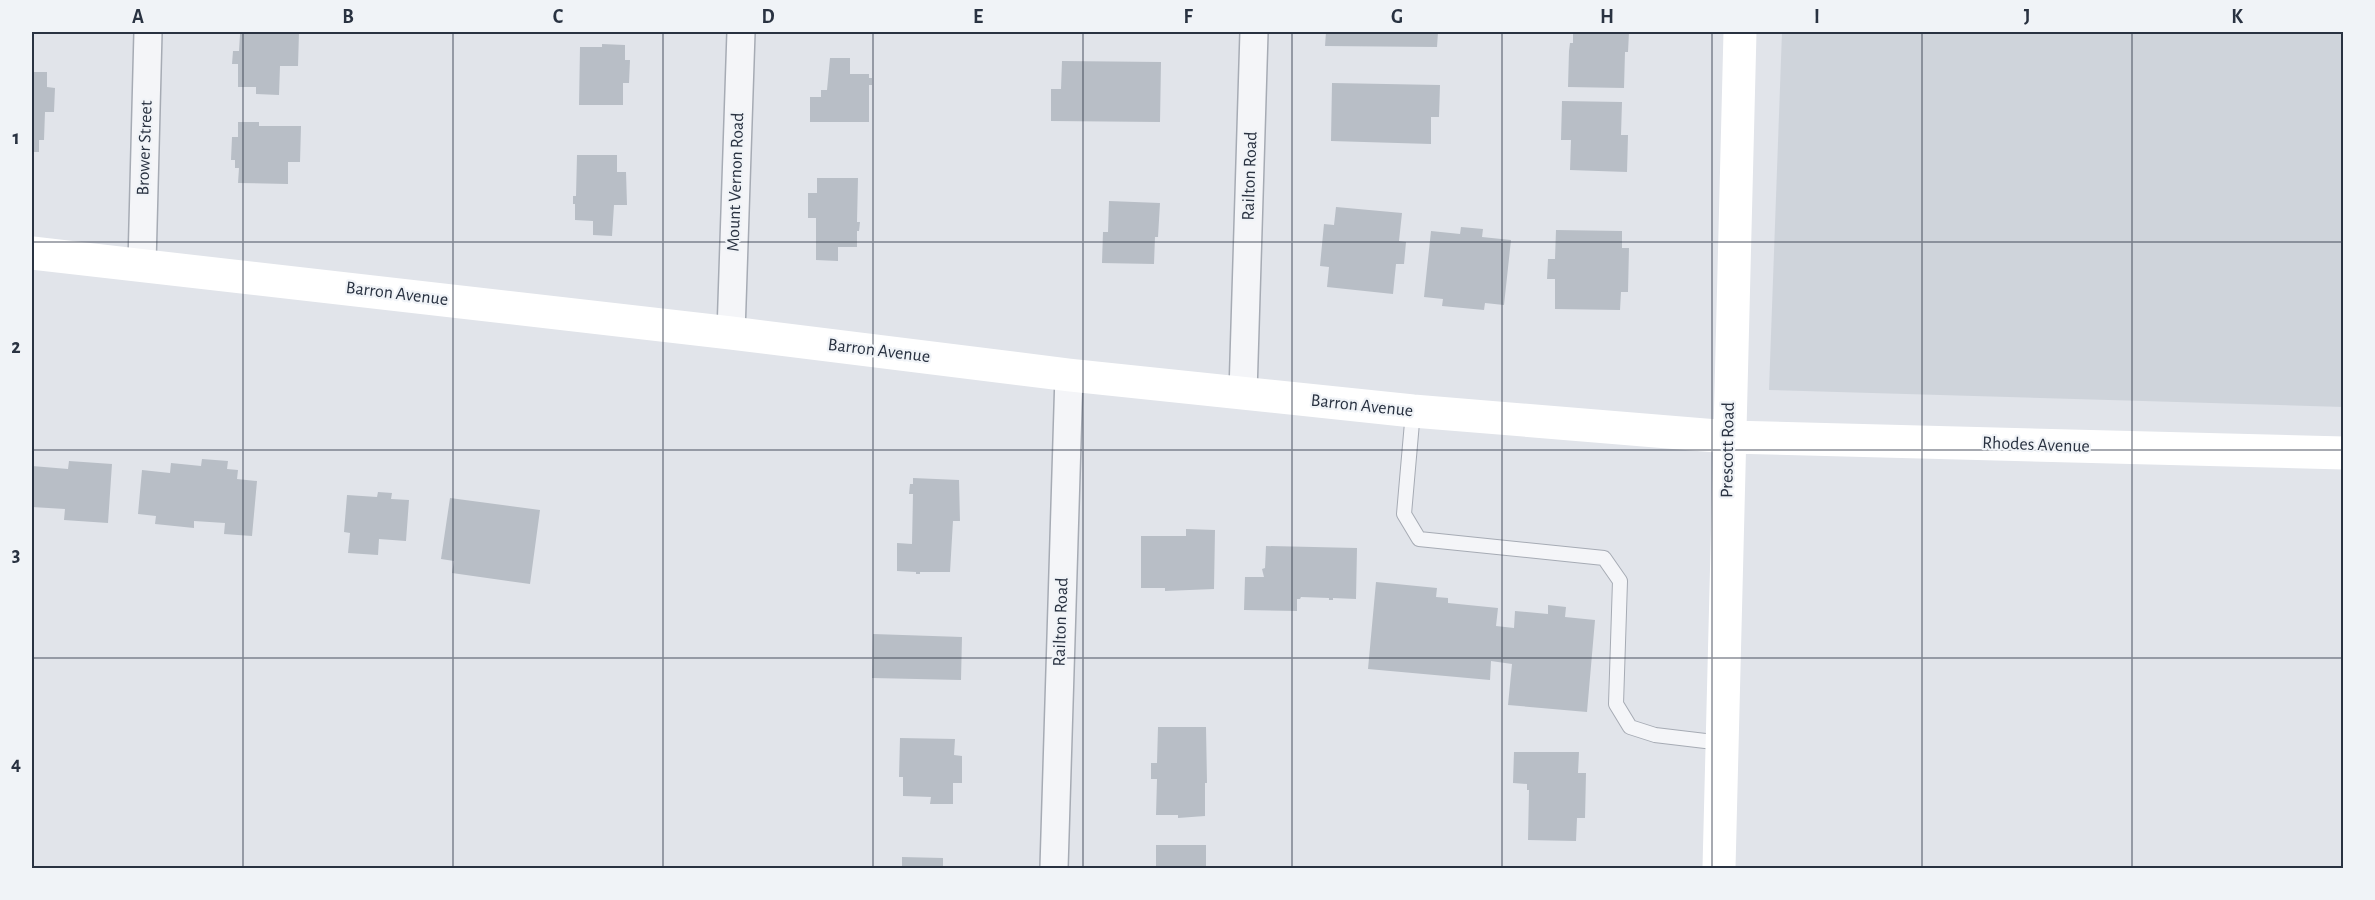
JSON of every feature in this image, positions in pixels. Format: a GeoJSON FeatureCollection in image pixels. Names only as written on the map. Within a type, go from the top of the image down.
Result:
{"type":"FeatureCollection","features":[{"type":"Feature","properties":{"kind":"main road","name":"Prescott Road"},"geometry":{"type":"LineString","coordinates":[[1719,868],[1740,32]]}},
{"type":"Feature","properties":{"kind":"main road","name":"Barron Avenue"},"geometry":{"type":"LineString","coordinates":[[32,253],[731,333],[1069,375],[1413,411],[1729,437]]}},
{"type":"Feature","properties":{"kind":"main road","name":"Rhodes Avenue"},"geometry":{"type":"LineString","coordinates":[[1729,437],[2343,453]]}},
{"type":"Feature","properties":{"kind":"street","name":"Brower Street"},"geometry":{"type":"LineString","coordinates":[[142,264],[148,32]]}},
{"type":"Feature","properties":{"kind":"street","name":"Mount Vernon Road"},"geometry":{"type":"LineString","coordinates":[[731,333],[741,32]]}},
{"type":"Feature","properties":{"kind":"street","name":"Railton Road"},"geometry":{"type":"LineString","coordinates":[[1243,393],[1254,32]]}},
{"type":"Feature","properties":{"kind":"street","name":"Railton Road"},"geometry":{"type":"LineString","coordinates":[[1054,868],[1069,375]]}},
{"type":"Feature","properties":{"kind":"lane"},"geometry":{"type":"LineString","coordinates":[[1413,411],[1404,514],[1419,539],[1604,558],[1620,581],[1616,704],[1630,727],[1655,735],[1722,743]]}},
{"type":"Feature","properties":{"kind":"shaded area"},"geometry":{"type":"Polygon","coordinates":[[[1782,32],[2343,32],[2343,407],[1769,390],[1782,32]]]}},
{"type":"Feature","properties":{"kind":"building"},"geometry":{"type":"Polygon","coordinates":[[[244,32],[299,32],[298,66],[280,66],[279,95],[256,94],[256,87],[238,87],[238,64],[232,64],[233,51],[239,51],[240,34],[244,32]]]}},
{"type":"Feature","properties":{"kind":"building"},"geometry":{"type":"Polygon","coordinates":[[[1326,32],[1438,32],[1437,47],[1325,46],[1326,32]]]}},
{"type":"Feature","properties":{"kind":"building"},"geometry":{"type":"Polygon","coordinates":[[[1573,32],[1629,32],[1628,52],[1625,52],[1624,88],[1568,87],[1569,51],[1570,43],[1573,43],[1573,32]]]}},
{"type":"Feature","properties":{"kind":"building"},"geometry":{"type":"Polygon","coordinates":[[[602,44],[625,45],[625,60],[630,60],[629,83],[623,83],[623,105],[579,105],[580,47],[602,47],[602,44]]]}},
{"type":"Feature","properties":{"kind":"building"},"geometry":{"type":"Polygon","coordinates":[[[830,58],[850,58],[850,74],[869,74],[869,78],[872,78],[872,85],[869,85],[869,122],[810,122],[810,97],[821,97],[821,90],[827,90],[830,58]]]}},
{"type":"Feature","properties":{"kind":"building"},"geometry":{"type":"Polygon","coordinates":[[[1062,61],[1161,62],[1160,122],[1051,121],[1051,89],[1061,89],[1062,61]]]}},
{"type":"Feature","properties":{"kind":"building"},"geometry":{"type":"Polygon","coordinates":[[[32,72],[47,72],[47,87],[55,88],[54,112],[45,112],[44,140],[39,140],[39,152],[32,152],[32,72]]]}},
{"type":"Feature","properties":{"kind":"building"},"geometry":{"type":"Polygon","coordinates":[[[1332,83],[1440,85],[1439,117],[1431,117],[1431,144],[1331,141],[1332,83]]]}},
{"type":"Feature","properties":{"kind":"building"},"geometry":{"type":"Polygon","coordinates":[[[1562,101],[1622,102],[1621,135],[1628,135],[1627,172],[1570,170],[1571,140],[1561,140],[1562,101]]]}},
{"type":"Feature","properties":{"kind":"building"},"geometry":{"type":"Polygon","coordinates":[[[238,122],[259,122],[259,126],[301,126],[300,162],[288,162],[288,184],[238,183],[239,168],[235,168],[235,160],[231,160],[232,137],[238,137],[238,122]]]}},
{"type":"Feature","properties":{"kind":"building"},"geometry":{"type":"Polygon","coordinates":[[[577,155],[617,155],[617,172],[626,172],[627,205],[614,205],[612,236],[593,235],[593,221],[575,220],[573,196],[576,196],[577,155]]]}},
{"type":"Feature","properties":{"kind":"building"},"geometry":{"type":"Polygon","coordinates":[[[817,178],[858,178],[857,222],[860,222],[859,231],[857,231],[857,247],[838,247],[838,261],[816,260],[816,218],[808,218],[808,193],[817,193],[817,178]]]}},
{"type":"Feature","properties":{"kind":"building"},"geometry":{"type":"Polygon","coordinates":[[[1109,201],[1160,203],[1154,264],[1102,263],[1103,232],[1108,232],[1109,201]]]}},
{"type":"Feature","properties":{"kind":"building"},"geometry":{"type":"Polygon","coordinates":[[[1336,207],[1402,213],[1399,241],[1406,242],[1404,264],[1396,264],[1393,294],[1327,287],[1329,267],[1320,266],[1324,224],[1334,225],[1336,207]]]}},
{"type":"Feature","properties":{"kind":"building"},"geometry":{"type":"Polygon","coordinates":[[[1461,227],[1483,229],[1482,237],[1511,240],[1504,305],[1485,303],[1484,310],[1442,306],[1443,299],[1424,297],[1431,231],[1460,234],[1461,227]]]}},
{"type":"Feature","properties":{"kind":"building"},"geometry":{"type":"Polygon","coordinates":[[[1556,230],[1622,231],[1622,248],[1629,248],[1628,292],[1621,292],[1620,310],[1555,309],[1555,279],[1547,279],[1548,259],[1555,259],[1556,230]]]}},
{"type":"Feature","properties":{"kind":"building"},"geometry":{"type":"Polygon","coordinates":[[[202,459],[228,461],[227,469],[238,470],[237,479],[257,481],[252,536],[224,534],[225,523],[194,521],[194,528],[155,524],[156,516],[138,514],[142,470],[170,473],[171,463],[201,466],[202,459]]]}},
{"type":"Feature","properties":{"kind":"building"},"geometry":{"type":"Polygon","coordinates":[[[69,461],[112,464],[108,523],[64,520],[65,509],[32,507],[32,466],[68,469],[69,461]]]}},
{"type":"Feature","properties":{"kind":"building"},"geometry":{"type":"Polygon","coordinates":[[[913,478],[959,480],[960,521],[953,521],[950,572],[916,574],[916,572],[897,571],[897,543],[912,544],[913,494],[909,494],[913,478]]]}},
{"type":"Feature","properties":{"kind":"building"},"geometry":{"type":"Polygon","coordinates":[[[378,492],[392,493],[391,499],[409,500],[406,541],[379,539],[378,555],[348,553],[350,533],[344,532],[347,495],[377,497],[378,492]]]}},
{"type":"Feature","properties":{"kind":"building"},"geometry":{"type":"Polygon","coordinates":[[[450,498],[540,510],[530,584],[452,573],[454,561],[441,559],[450,498]]]}},
{"type":"Feature","properties":{"kind":"building"},"geometry":{"type":"Polygon","coordinates":[[[1186,529],[1215,530],[1214,589],[1165,591],[1165,588],[1141,588],[1141,536],[1186,536],[1186,529]]]}},
{"type":"Feature","properties":{"kind":"building"},"geometry":{"type":"Polygon","coordinates":[[[1266,546],[1357,548],[1356,599],[1333,598],[1329,600],[1329,598],[1301,597],[1297,599],[1297,611],[1244,610],[1245,577],[1264,577],[1262,569],[1265,568],[1266,546]]]}},
{"type":"Feature","properties":{"kind":"building"},"geometry":{"type":"Polygon","coordinates":[[[1376,582],[1437,588],[1436,597],[1448,598],[1448,603],[1498,608],[1496,626],[1514,628],[1515,611],[1548,614],[1548,605],[1566,607],[1565,617],[1595,620],[1587,712],[1508,705],[1512,664],[1491,661],[1490,680],[1368,669],[1376,582]]]}},
{"type":"Feature","properties":{"kind":"building"},"geometry":{"type":"Polygon","coordinates":[[[873,634],[962,637],[961,680],[872,678],[873,634]]]}},
{"type":"Feature","properties":{"kind":"building"},"geometry":{"type":"Polygon","coordinates":[[[1158,727],[1206,727],[1205,816],[1178,818],[1178,815],[1156,815],[1157,779],[1151,779],[1151,763],[1157,763],[1158,727]]]}},
{"type":"Feature","properties":{"kind":"building"},"geometry":{"type":"Polygon","coordinates":[[[900,738],[955,739],[954,755],[962,756],[962,783],[953,783],[953,804],[930,804],[931,797],[903,796],[903,777],[899,777],[900,738]]]}},
{"type":"Feature","properties":{"kind":"building"},"geometry":{"type":"Polygon","coordinates":[[[1514,752],[1579,752],[1578,773],[1586,773],[1585,818],[1577,818],[1576,841],[1528,840],[1529,790],[1527,790],[1527,784],[1513,783],[1514,752]]]}},
{"type":"Feature","properties":{"kind":"building"},"geometry":{"type":"Polygon","coordinates":[[[1156,845],[1206,845],[1206,868],[1156,868],[1156,845]]]}},
{"type":"Feature","properties":{"kind":"building"},"geometry":{"type":"Polygon","coordinates":[[[902,857],[943,858],[943,868],[902,868],[902,857]]]}}]}
